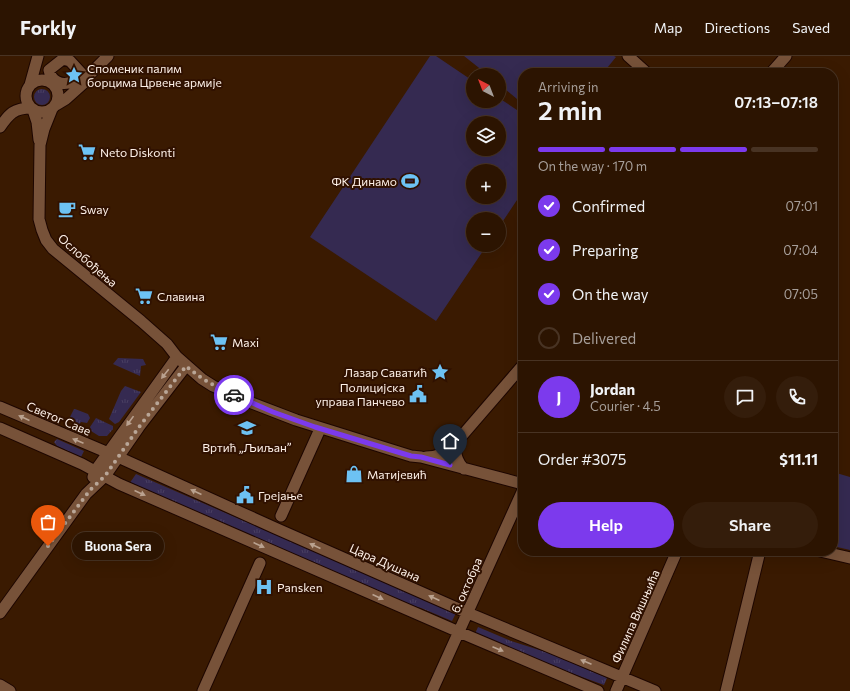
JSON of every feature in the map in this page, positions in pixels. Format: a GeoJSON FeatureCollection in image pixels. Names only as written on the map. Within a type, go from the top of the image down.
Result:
{"type":"FeatureCollection","features":[{"type":"Feature","properties":{"kind":"street"},"geometry":{"type":"LineString","coordinates":[[38,56],[29,88],[27,102],[32,109],[37,122],[40,145]]}},
{"type":"Feature","properties":{"kind":"street"},"geometry":{"type":"LineString","coordinates":[[42,56],[58,94],[54,107]]}},
{"type":"Feature","properties":{"kind":"street"},"geometry":{"type":"LineString","coordinates":[[0,116],[35,82],[41,80],[48,81],[54,85],[74,85],[86,71],[108,56]]}},
{"type":"Feature","properties":{"kind":"street"},"geometry":{"type":"LineString","coordinates":[[628,56],[641,68]]}},
{"type":"Feature","properties":{"kind":"street"},"geometry":{"type":"LineString","coordinates":[[775,68],[786,56]]}},
{"type":"Feature","properties":{"kind":"street"},"geometry":{"type":"LineString","coordinates":[[0,127],[10,113],[22,108],[47,112],[81,87],[86,71]]}},
{"type":"Feature","properties":{"kind":"street","name":"Ослобођења"},"geometry":{"type":"LineString","coordinates":[[54,107],[44,129],[40,145],[39,219],[46,240],[64,259],[151,330],[171,349],[177,358],[196,375],[213,386],[273,412],[320,429],[411,456],[421,457]]}},
{"type":"Feature","properties":{"kind":"street"},"geometry":{"type":"LineString","coordinates":[[90,490],[94,471],[177,358]]}},
{"type":"Feature","properties":{"kind":"street"},"geometry":{"type":"LineString","coordinates":[[0,613],[90,490],[105,476],[139,427],[186,366]]}},
{"type":"Feature","properties":{"kind":"street"},"geometry":{"type":"LineString","coordinates":[[421,457],[439,456],[454,445],[518,371]]}},
{"type":"Feature","properties":{"kind":"street","name":"Светог Саве"},"geometry":{"type":"LineString","coordinates":[[0,407],[108,452]]}},
{"type":"Feature","properties":{"kind":"street"},"geometry":{"type":"LineString","coordinates":[[0,428],[82,464],[121,485],[598,691]]}},
{"type":"Feature","properties":{"kind":"street"},"geometry":{"type":"LineString","coordinates":[[281,516],[320,429]]}},
{"type":"Feature","properties":{"kind":"street"},"geometry":{"type":"LineString","coordinates":[[454,445],[456,458],[464,470]]}},
{"type":"Feature","properties":{"kind":"street","name":"Цара Душана"},"geometry":{"type":"LineString","coordinates":[[108,452],[268,525],[468,613],[655,691]]}},
{"type":"Feature","properties":{"kind":"street"},"geometry":{"type":"LineString","coordinates":[[421,457],[464,470],[518,483]]}},
{"type":"Feature","properties":{"kind":"street","name":"6. октобра"},"geometry":{"type":"LineString","coordinates":[[432,691],[518,501]]}},
{"type":"Feature","properties":{"kind":"street"},"geometry":{"type":"LineString","coordinates":[[838,555],[850,558]]}},
{"type":"Feature","properties":{"kind":"street","name":"Филипа Вишњића"},"geometry":{"type":"LineString","coordinates":[[616,691],[675,556]]}},
{"type":"Feature","properties":{"kind":"street"},"geometry":{"type":"LineString","coordinates":[[726,691],[759,556]]}},
{"type":"Feature","properties":{"kind":"street"},"geometry":{"type":"LineString","coordinates":[[203,691],[260,563]]}},
{"type":"Feature","properties":{"kind":"street"},"geometry":{"type":"LineString","coordinates":[[0,685],[10,691]]}},
{"type":"Feature","properties":{"kind":"green space","name":"ФК Динамо"},"geometry":{"type":"Polygon","coordinates":[[[430,56],[436,56],[466,76],[466,108],[506,108],[506,103],[518,111],[518,198],[506,216],[506,212],[466,212],[466,252],[482,252],[436,321],[310,237],[430,56]]]}},
{"type":"Feature","properties":{"kind":"green space"},"geometry":{"type":"Polygon","coordinates":[[[464,56],[616,57],[607,68],[518,68],[518,100],[506,90],[506,68],[479,68],[464,56]]]}},
{"type":"Feature","properties":{"kind":"green space"},"geometry":{"type":"Polygon","coordinates":[[[39,89],[45,89],[50,94],[48,103],[45,105],[39,105],[34,100],[34,94],[39,89]]]}},
{"type":"Feature","properties":{"kind":"green space"},"geometry":{"type":"Polygon","coordinates":[[[118,358],[143,359],[146,365],[141,366],[140,376],[113,364],[118,358]]]}},
{"type":"Feature","properties":{"kind":"green space"},"geometry":{"type":"Polygon","coordinates":[[[125,386],[141,392],[119,422],[115,424],[109,419],[121,391],[125,386]]]}},
{"type":"Feature","properties":{"kind":"green space"},"geometry":{"type":"Polygon","coordinates":[[[74,409],[88,414],[90,418],[87,423],[81,422],[78,426],[74,423],[70,417],[74,409]]]}},
{"type":"Feature","properties":{"kind":"green space"},"geometry":{"type":"Polygon","coordinates":[[[96,418],[113,426],[113,429],[107,436],[99,436],[91,431],[90,427],[96,418]]]}},
{"type":"Feature","properties":{"kind":"green space"},"geometry":{"type":"Polygon","coordinates":[[[57,439],[84,451],[81,457],[57,446],[54,442],[57,439]]]}},
{"type":"Feature","properties":{"kind":"green space"},"geometry":{"type":"Polygon","coordinates":[[[838,473],[850,477],[850,550],[838,547],[838,473]]]}},
{"type":"Feature","properties":{"kind":"green space"},"geometry":{"type":"Polygon","coordinates":[[[136,474],[456,613],[452,621],[421,608],[403,603],[129,484],[136,474]]]}},
{"type":"Feature","properties":{"kind":"green space"},"geometry":{"type":"Polygon","coordinates":[[[478,627],[511,641],[549,653],[607,678],[604,685],[550,667],[475,634],[478,627]]]}},
{"type":"Feature","properties":{"kind":"way so far"},"geometry":{"type":"LineString","coordinates":[[48,546],[90,490],[105,476],[139,427],[186,366],[196,375],[213,386],[234,395]]}},
{"type":"Feature","properties":{"kind":"place","name":"Споменик палим борцима Црвене армије"},"geometry":{"type":"Point","coordinates":[74,75]}},
{"type":"Feature","properties":{"kind":"place","name":"Neto Diskonti"},"geometry":{"type":"Point","coordinates":[87,152]}},
{"type":"Feature","properties":{"kind":"place","name":"ФК Динамо"},"geometry":{"type":"Point","coordinates":[410,181]}},
{"type":"Feature","properties":{"kind":"place","name":"Sway"},"geometry":{"type":"Point","coordinates":[67,209]}},
{"type":"Feature","properties":{"kind":"place","name":"Славина"},"geometry":{"type":"Point","coordinates":[144,296]}},
{"type":"Feature","properties":{"kind":"place","name":"Maxi"},"geometry":{"type":"Point","coordinates":[219,342]}},
{"type":"Feature","properties":{"kind":"place","name":"Лазар Саватић"},"geometry":{"type":"Point","coordinates":[440,372]}},
{"type":"Feature","properties":{"kind":"place","name":"Полицијска управа Панчево"},"geometry":{"type":"Point","coordinates":[418,394]}},
{"type":"Feature","properties":{"kind":"place","name":"Вртић „Љиљан”"},"geometry":{"type":"Point","coordinates":[247,428]}},
{"type":"Feature","properties":{"kind":"place","name":"Матијевић"},"geometry":{"type":"Point","coordinates":[354,474]}},
{"type":"Feature","properties":{"kind":"place","name":"Грејање"},"geometry":{"type":"Point","coordinates":[245,495]}},
{"type":"Feature","properties":{"kind":"place","name":"Buona Sera"},"geometry":{"type":"Point","coordinates":[48,546]}},
{"type":"Feature","properties":{"kind":"place","name":"Pansken"},"geometry":{"type":"Point","coordinates":[264,587]}},
{"type":"Feature","properties":{"kind":"route"},"geometry":{"type":"LineString","coordinates":[[234,395],[273,412],[315,427],[411,456],[421,457],[450,465]]}}]}
